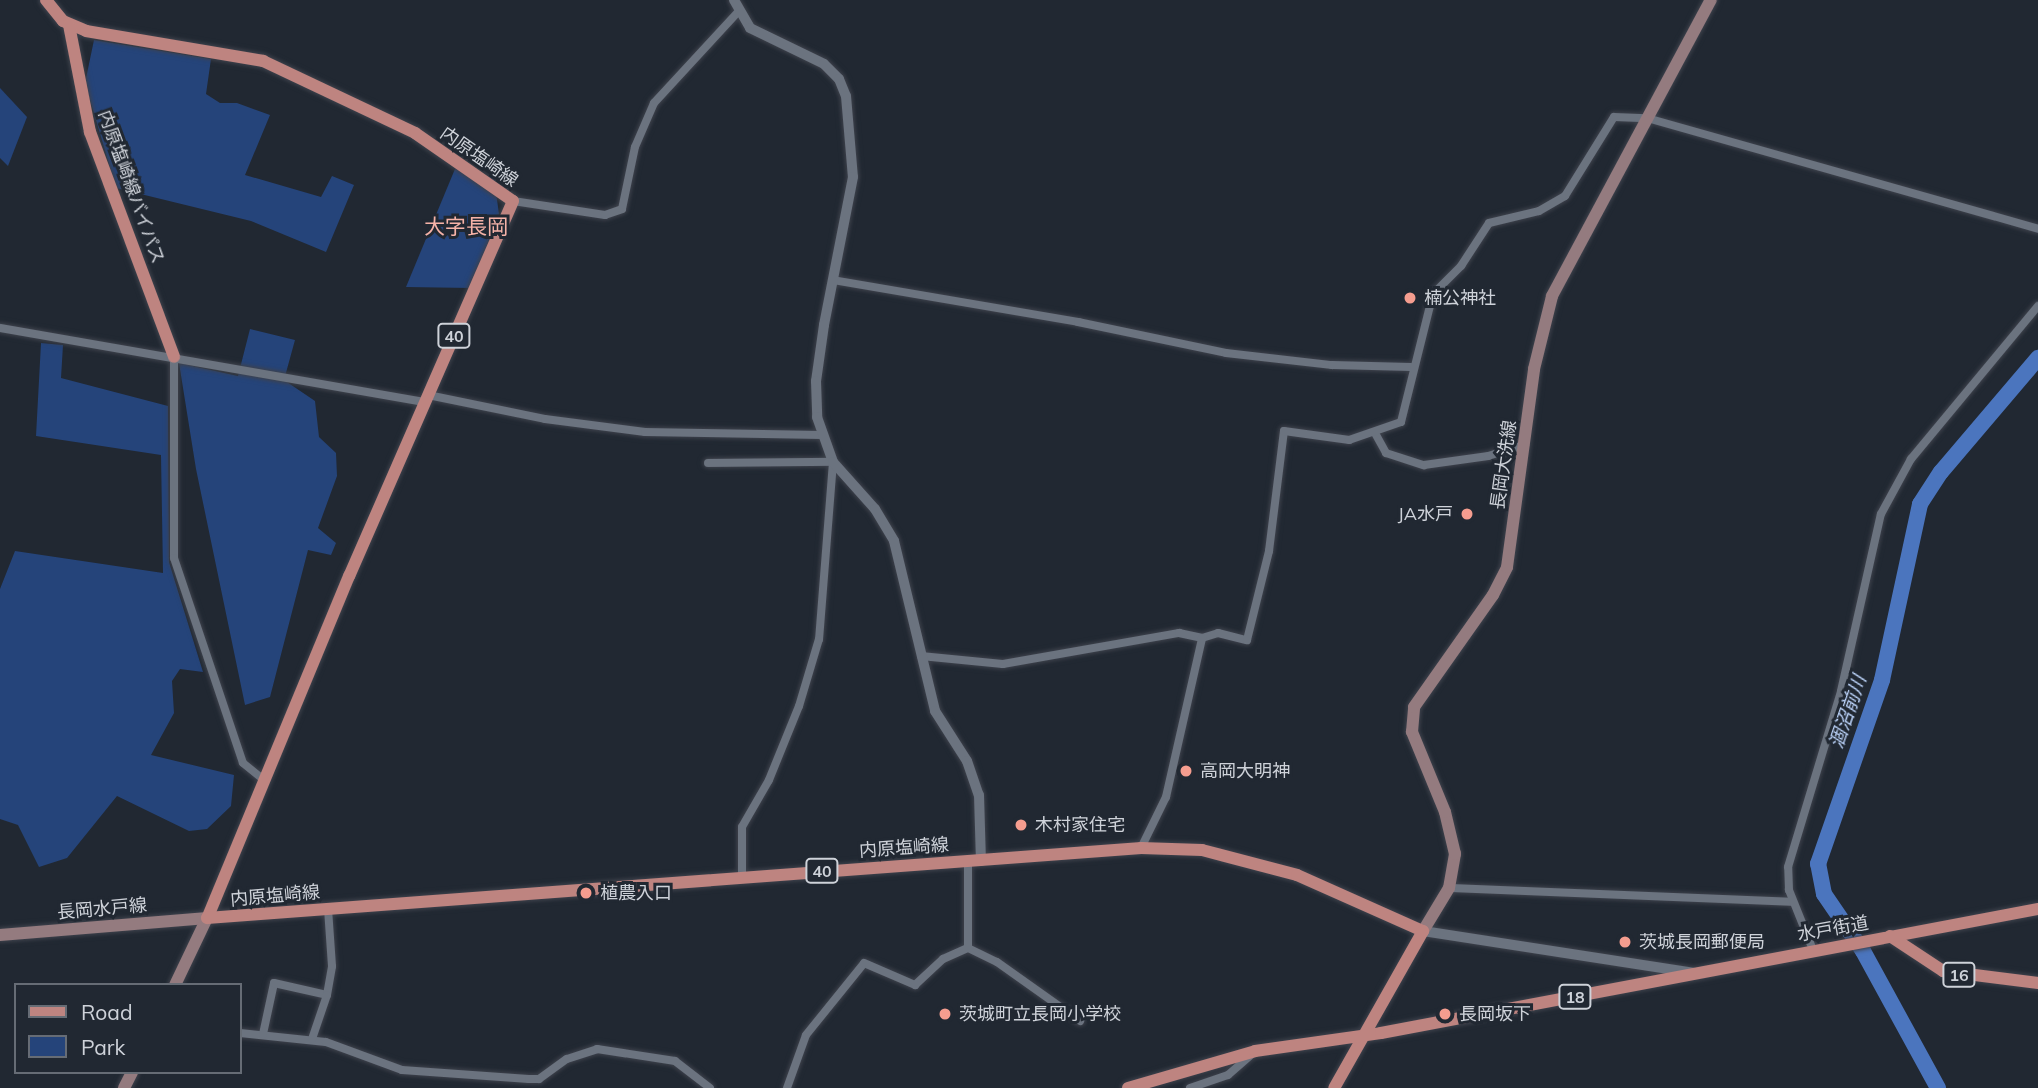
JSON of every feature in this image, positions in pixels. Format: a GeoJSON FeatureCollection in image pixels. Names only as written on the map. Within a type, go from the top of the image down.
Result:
{"type":"FeatureCollection","features":[{"type":"Feature","properties":{"kind":"main road"},"geometry":{"type":"LineString","coordinates":[[46,0],[69,25]]}},
{"type":"Feature","properties":{"kind":"main road","name":"長岡大洗線"},"geometry":{"type":"LineString","coordinates":[[1423,931],[1449,888],[1455,868],[1453,838],[1415,742],[1412,718],[1420,694],[1503,575],[1525,445],[1536,356],[1552,296],[1711,0]]}},
{"type":"Feature","properties":{"kind":"main road","name":"内原塩崎線"},"geometry":{"type":"LineString","coordinates":[[69,25],[263,61],[415,133],[513,201],[207,918],[1141,848],[1202,850],[1266,864],[1423,931]]}},
{"type":"Feature","properties":{"kind":"main road","name":"内原塩崎線バイパス"},"geometry":{"type":"LineString","coordinates":[[69,25],[90,132],[174,357]]}},
{"type":"Feature","properties":{"kind":"main road","name":"水戸街道"},"geometry":{"type":"LineString","coordinates":[[1128,1088],[1255,1051],[1363,1036],[2038,909]]}},
{"type":"Feature","properties":{"kind":"main road"},"geometry":{"type":"LineString","coordinates":[[176,983],[207,918]]}},
{"type":"Feature","properties":{"kind":"main road","name":"長岡水戸線"},"geometry":{"type":"LineString","coordinates":[[0,934],[207,918]]}},
{"type":"Feature","properties":{"kind":"main road"},"geometry":{"type":"LineString","coordinates":[[1334,1088],[1423,931]]}},
{"type":"Feature","properties":{"kind":"main road","name":"16"},"geometry":{"type":"LineString","coordinates":[[1884,937],[1943,971],[2038,983]]}},
{"type":"Feature","properties":{"kind":"street"},"geometry":{"type":"LineString","coordinates":[[734,0],[738,12],[759,34],[824,65],[844,87],[853,177],[816,381],[822,435],[833,462],[890,531],[935,711],[967,761],[979,795],[968,948]]}},
{"type":"Feature","properties":{"kind":"street"},"geometry":{"type":"LineString","coordinates":[[513,201],[605,215],[622,209],[635,147],[654,103],[738,12]]}},
{"type":"Feature","properties":{"kind":"street"},"geometry":{"type":"LineString","coordinates":[[921,656],[1003,664],[1044,660],[1125,640],[1179,633],[1202,638],[1218,632],[1247,639],[1269,551],[1284,431],[1349,440],[1401,422],[1411,367],[1433,294],[1461,266],[1482,230],[1497,219],[1559,202],[1614,117],[1647,118],[2038,229]]}},
{"type":"Feature","properties":{"kind":"street"},"geometry":{"type":"LineString","coordinates":[[833,280],[1077,322],[1226,353],[1332,365],[1411,367]]}},
{"type":"Feature","properties":{"kind":"street"},"geometry":{"type":"LineString","coordinates":[[1813,950],[1793,902],[1788,867],[1841,691],[1881,514],[1911,459],[2038,306]]}},
{"type":"Feature","properties":{"kind":"street"},"geometry":{"type":"LineString","coordinates":[[0,328],[545,419],[645,432],[822,435]]}},
{"type":"Feature","properties":{"kind":"street"},"geometry":{"type":"LineString","coordinates":[[174,357],[174,558],[243,763],[264,780]]}},
{"type":"Feature","properties":{"kind":"street"},"geometry":{"type":"LineString","coordinates":[[1375,433],[1386,453],[1424,465],[1488,456],[1525,445]]}},
{"type":"Feature","properties":{"kind":"street"},"geometry":{"type":"LineString","coordinates":[[708,463],[833,462]]}},
{"type":"Feature","properties":{"kind":"street"},"geometry":{"type":"LineString","coordinates":[[741,876],[742,827],[769,780],[799,706],[819,639],[833,462]]}},
{"type":"Feature","properties":{"kind":"street"},"geometry":{"type":"LineString","coordinates":[[1141,848],[1167,797],[1202,638]]}},
{"type":"Feature","properties":{"kind":"street"},"geometry":{"type":"LineString","coordinates":[[1449,888],[1793,902]]}},
{"type":"Feature","properties":{"kind":"street"},"geometry":{"type":"LineString","coordinates":[[312,1039],[327,995],[332,966],[328,909]]}},
{"type":"Feature","properties":{"kind":"street"},"geometry":{"type":"LineString","coordinates":[[1423,931],[1695,974]]}},
{"type":"Feature","properties":{"kind":"street"},"geometry":{"type":"LineString","coordinates":[[787,1088],[806,1035],[864,963],[915,985],[943,958],[968,948],[997,962],[1080,1021]]}},
{"type":"Feature","properties":{"kind":"street"},"geometry":{"type":"LineString","coordinates":[[1647,965],[1648,983]]}},
{"type":"Feature","properties":{"kind":"street"},"geometry":{"type":"LineString","coordinates":[[262,1034],[274,983],[327,995]]}},
{"type":"Feature","properties":{"kind":"street"},"geometry":{"type":"LineString","coordinates":[[242,1033],[312,1039],[402,1070],[539,1079],[567,1059],[597,1049],[676,1061],[710,1088]]}},
{"type":"Feature","properties":{"kind":"street"},"geometry":{"type":"LineString","coordinates":[[1191,1088],[1228,1075],[1255,1051]]}},
{"type":"Feature","properties":{"kind":"green space"},"geometry":{"type":"Polygon","coordinates":[[[94,40],[211,59],[206,94],[220,103],[237,103],[270,115],[245,175],[321,197],[332,176],[354,185],[326,252],[251,221],[116,188],[85,83],[94,40]]]}},
{"type":"Feature","properties":{"kind":"green space"},"geometry":{"type":"Polygon","coordinates":[[[0,88],[27,117],[8,166],[0,158],[0,88]]]}},
{"type":"Feature","properties":{"kind":"green space"},"geometry":{"type":"Polygon","coordinates":[[[455,169],[494,178],[499,214],[471,288],[406,287],[455,169]]]}},
{"type":"Feature","properties":{"kind":"green space"},"geometry":{"type":"Polygon","coordinates":[[[250,329],[295,340],[284,380],[315,401],[319,437],[336,453],[337,476],[318,528],[336,543],[331,555],[308,550],[270,697],[245,705],[196,469],[179,363],[238,376],[250,329]]]}},
{"type":"Feature","properties":{"kind":"green space"},"geometry":{"type":"Polygon","coordinates":[[[41,343],[63,345],[61,378],[168,406],[169,562],[203,672],[180,669],[172,681],[174,713],[151,755],[234,775],[231,806],[207,829],[189,831],[117,796],[67,858],[39,867],[18,825],[0,819],[0,589],[15,551],[163,573],[161,455],[36,436],[41,343]]]}},
{"type":"Feature","properties":{"kind":"waterway","name":"涸沼前川"},"geometry":{"type":"LineString","coordinates":[[1938,1088],[1863,951],[1824,894],[1818,864],[1882,680],[1920,504],[1941,472],[2038,358]]}},
{"type":"Feature","properties":{"kind":"place","name":"楠公神社"},"geometry":{"type":"Point","coordinates":[1410,298]}},
{"type":"Feature","properties":{"kind":"place","name":"JA水戸"},"geometry":{"type":"Point","coordinates":[1467,514]}},
{"type":"Feature","properties":{"kind":"place","name":"高岡大明神"},"geometry":{"type":"Point","coordinates":[1186,771]}},
{"type":"Feature","properties":{"kind":"place","name":"木村家住宅"},"geometry":{"type":"Point","coordinates":[1021,825]}},
{"type":"Feature","properties":{"kind":"place","name":"植農入口"},"geometry":{"type":"Point","coordinates":[586,893]}},
{"type":"Feature","properties":{"kind":"place","name":"茨城長岡郵便局"},"geometry":{"type":"Point","coordinates":[1625,942]}},
{"type":"Feature","properties":{"kind":"place","name":"茨城町立長岡小学校"},"geometry":{"type":"Point","coordinates":[945,1014]}},
{"type":"Feature","properties":{"kind":"place","name":"長岡坂下"},"geometry":{"type":"Point","coordinates":[1445,1014]}},
{"type":"Feature","properties":{"kind":"district","name":"大字長岡"},"geometry":{"type":"Point","coordinates":[466,226]}}]}
